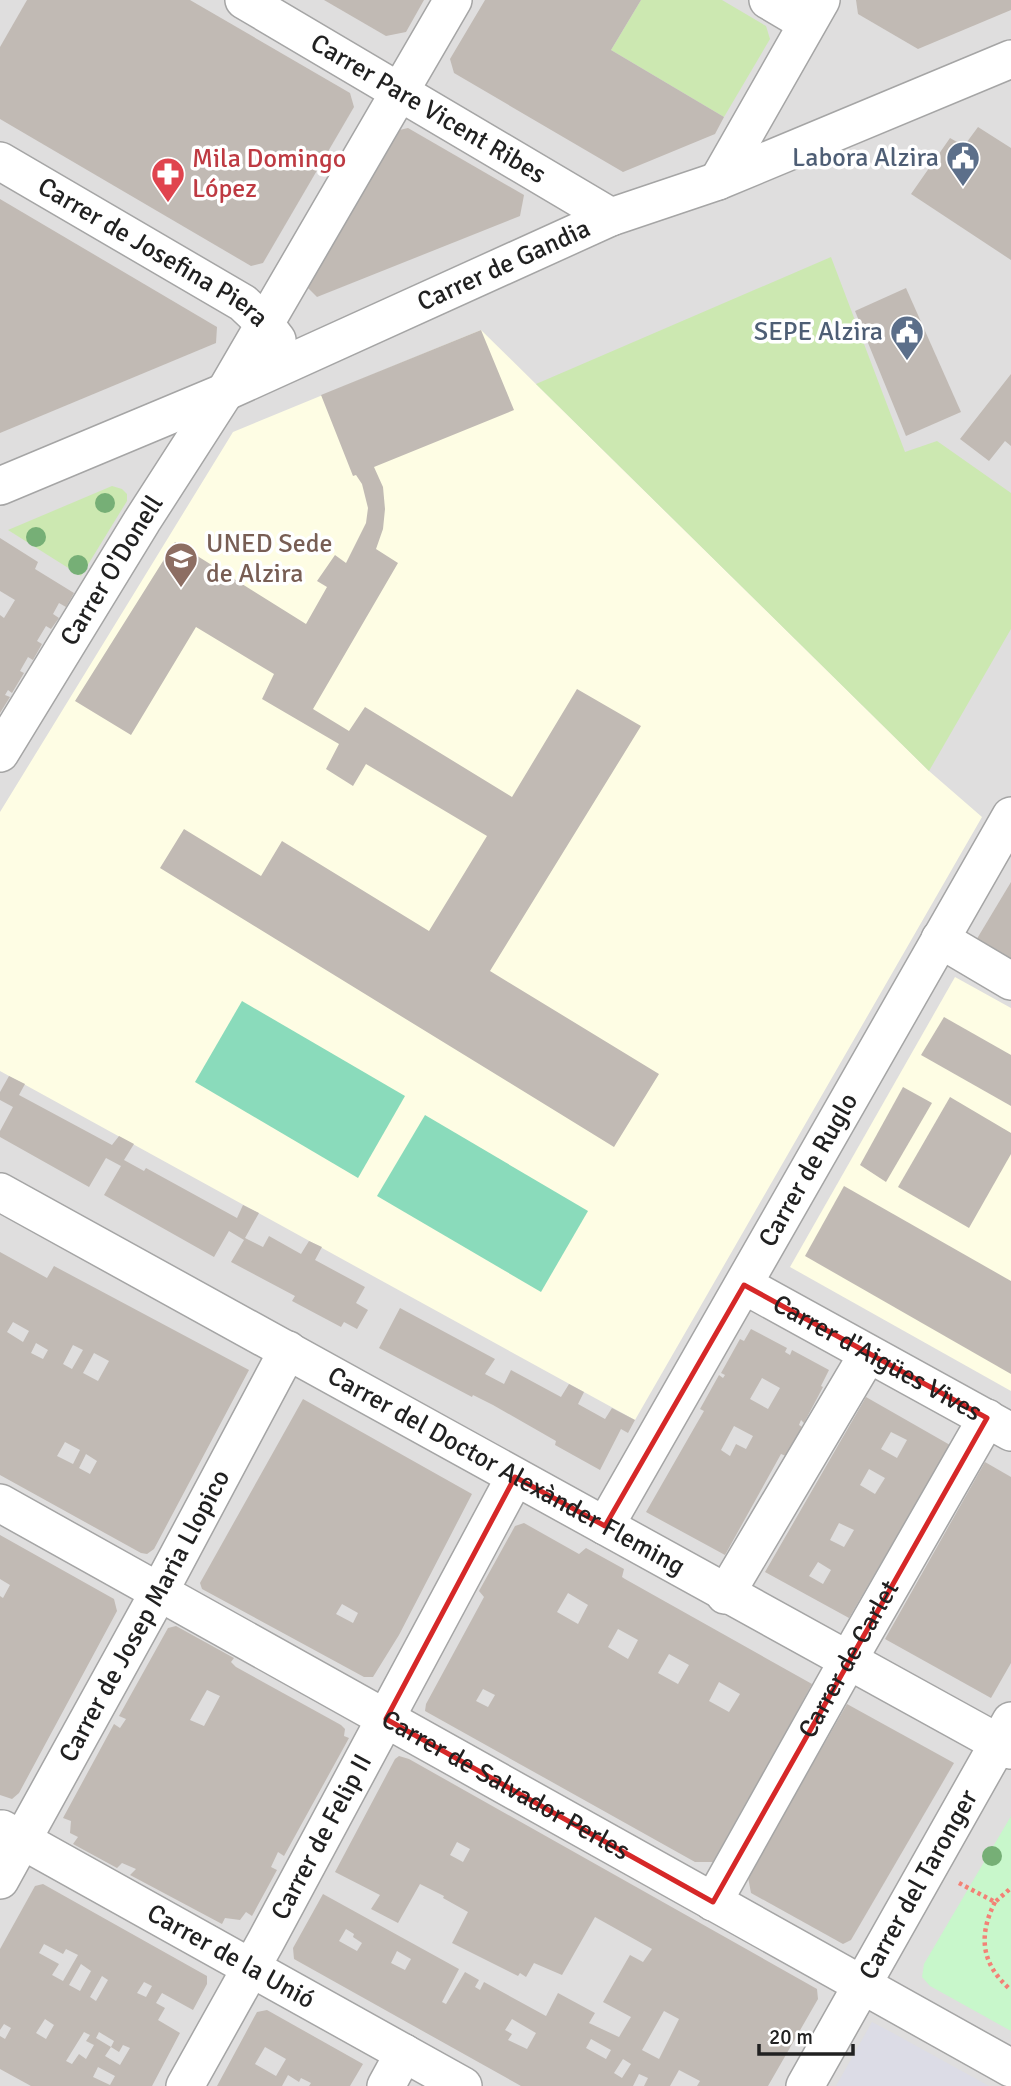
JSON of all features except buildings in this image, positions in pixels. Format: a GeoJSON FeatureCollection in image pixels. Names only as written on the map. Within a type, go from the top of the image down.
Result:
{"type":"FeatureCollection","features":[{"type":"Feature","properties":{"kind":"street","name":"Carrer Pare Vicent Ribes"},"geometry":{"type":"LineString","coordinates":[[244,0],[611,217]]}},
{"type":"Feature","properties":{"kind":"street","name":"Carrer O'Donell"},"geometry":{"type":"LineString","coordinates":[[0,753],[142,520],[225,392],[453,0]]}},
{"type":"Feature","properties":{"kind":"street"},"geometry":{"type":"LineString","coordinates":[[718,181],[814,12],[768,0]]}},
{"type":"Feature","properties":{"kind":"street","name":"Carrer de Gandia"},"geometry":{"type":"LineString","coordinates":[[2,483],[225,392],[611,217],[718,181],[1011,59]]}},
{"type":"Feature","properties":{"kind":"street","name":"Carrer de Josefina Piera"},"geometry":{"type":"LineString","coordinates":[[0,161],[232,296],[264,323],[293,361]]}},
{"type":"Feature","properties":{"kind":"street","name":"Carrer de Ruglo"},"geometry":{"type":"LineString","coordinates":[[605,1525],[1011,816]]}},
{"type":"Feature","properties":{"kind":"street"},"geometry":{"type":"LineString","coordinates":[[940,939],[1011,981]]}},
{"type":"Feature","properties":{"kind":"street","name":"Carrer del Doctor Alexànder Fleming"},"geometry":{"type":"LineString","coordinates":[[0,1192],[848,1661],[1007,1738]]}},
{"type":"Feature","properties":{"kind":"street","name":"Carrer d'Aigües Vives"},"geometry":{"type":"LineString","coordinates":[[744,1285],[999,1425]]}},
{"type":"Feature","properties":{"kind":"street","name":"Carrer de Josep Maria Llopico"},"geometry":{"type":"LineString","coordinates":[[0,1880],[11,1834],[159,1592],[288,1350]]}},
{"type":"Feature","properties":{"kind":"street"},"geometry":{"type":"LineString","coordinates":[[725,1594],[868,1354]]}},
{"type":"Feature","properties":{"kind":"street","name":"Carrer de Carlet"},"geometry":{"type":"LineString","coordinates":[[713,1902],[848,1661],[999,1425]]}},
{"type":"Feature","properties":{"kind":"street","name":"Carrer de Felip II"},"geometry":{"type":"LineString","coordinates":[[185,2086],[515,1477]]}},
{"type":"Feature","properties":{"kind":"street","name":"Carrer de Salvador Perles"},"geometry":{"type":"LineString","coordinates":[[0,1503],[1011,2068]]}},
{"type":"Feature","properties":{"kind":"street","name":"Carrer del Taronger"},"geometry":{"type":"LineString","coordinates":[[805,2086],[1007,1738]]}},
{"type":"Feature","properties":{"kind":"street","name":"Carrer de la Unió"},"geometry":{"type":"LineString","coordinates":[[11,1834],[463,2086]]}},
{"type":"Feature","properties":{"kind":"street"},"geometry":{"type":"LineString","coordinates":[[386,2086],[404,2053]]}},
{"type":"Feature","properties":{"kind":"path"},"geometry":{"type":"LineString","coordinates":[[930,1867],[995,1902]]}},
{"type":"Feature","properties":{"kind":"path"},"geometry":{"type":"LineString","coordinates":[[1011,1888],[995,1902],[986,1926],[986,1952],[995,1975],[1011,1990]]}},
{"type":"Feature","properties":{"kind":"highlighted area"},"geometry":{"type":"Polygon","coordinates":[[[744,1285],[987,1418],[713,1902],[386,1719],[515,1477],[605,1526],[744,1285]]]}},
{"type":"Feature","properties":{"kind":"shaded area"},"geometry":{"type":"Polygon","coordinates":[[[0,0],[1011,0],[1011,2086],[0,2086],[0,0]]]}},
{"type":"Feature","properties":{"kind":"shaded area"},"geometry":{"type":"Polygon","coordinates":[[[481,330],[929,771],[982,817],[635,1420],[0,1071],[0,812],[233,432],[481,330]]]}},
{"type":"Feature","properties":{"kind":"shaded area"},"geometry":{"type":"Polygon","coordinates":[[[955,977],[1011,1008],[1011,1391],[790,1267],[955,977]]]}},
{"type":"Feature","properties":{"kind":"shaded area"},"geometry":{"type":"Polygon","coordinates":[[[872,2022],[891,2032],[989,2086],[836,2086],[872,2022]]]}},
{"type":"Feature","properties":{"kind":"green space"},"geometry":{"type":"Polygon","coordinates":[[[641,0],[722,0],[766,26],[770,39],[724,117],[611,50],[641,0]]]}},
{"type":"Feature","properties":{"kind":"green space"},"geometry":{"type":"Polygon","coordinates":[[[831,257],[905,452],[937,441],[1011,493],[1011,629],[929,771],[536,384],[831,257]]]}},
{"type":"Feature","properties":{"kind":"green space"},"geometry":{"type":"Polygon","coordinates":[[[112,486],[127,494],[127,501],[81,576],[8,530],[112,486]]]}},
{"type":"Feature","properties":{"kind":"green space"},"geometry":{"type":"Polygon","coordinates":[[[242,1001],[405,1096],[358,1178],[195,1082],[242,1001]]]}},
{"type":"Feature","properties":{"kind":"green space"},"geometry":{"type":"Polygon","coordinates":[[[425,1115],[588,1211],[541,1292],[377,1196],[425,1115]]]}},
{"type":"Feature","properties":{"kind":"green space"},"geometry":{"type":"Polygon","coordinates":[[[1011,1816],[1011,2031],[930,1986],[922,1977],[924,1964],[1011,1816]]]}},
{"type":"Feature","properties":{"kind":"place","name":"Labora Alzira"},"geometry":{"type":"Point","coordinates":[963,188]}},
{"type":"Feature","properties":{"kind":"place","name":"Mila Domingo López"},"geometry":{"type":"Point","coordinates":[168,204]}},
{"type":"Feature","properties":{"kind":"place","name":"SEPE Alzira"},"geometry":{"type":"Point","coordinates":[907,362]}},
{"type":"Feature","properties":{"kind":"place","name":"UNED Sede de Alzira"},"geometry":{"type":"Point","coordinates":[181,589]}}]}
